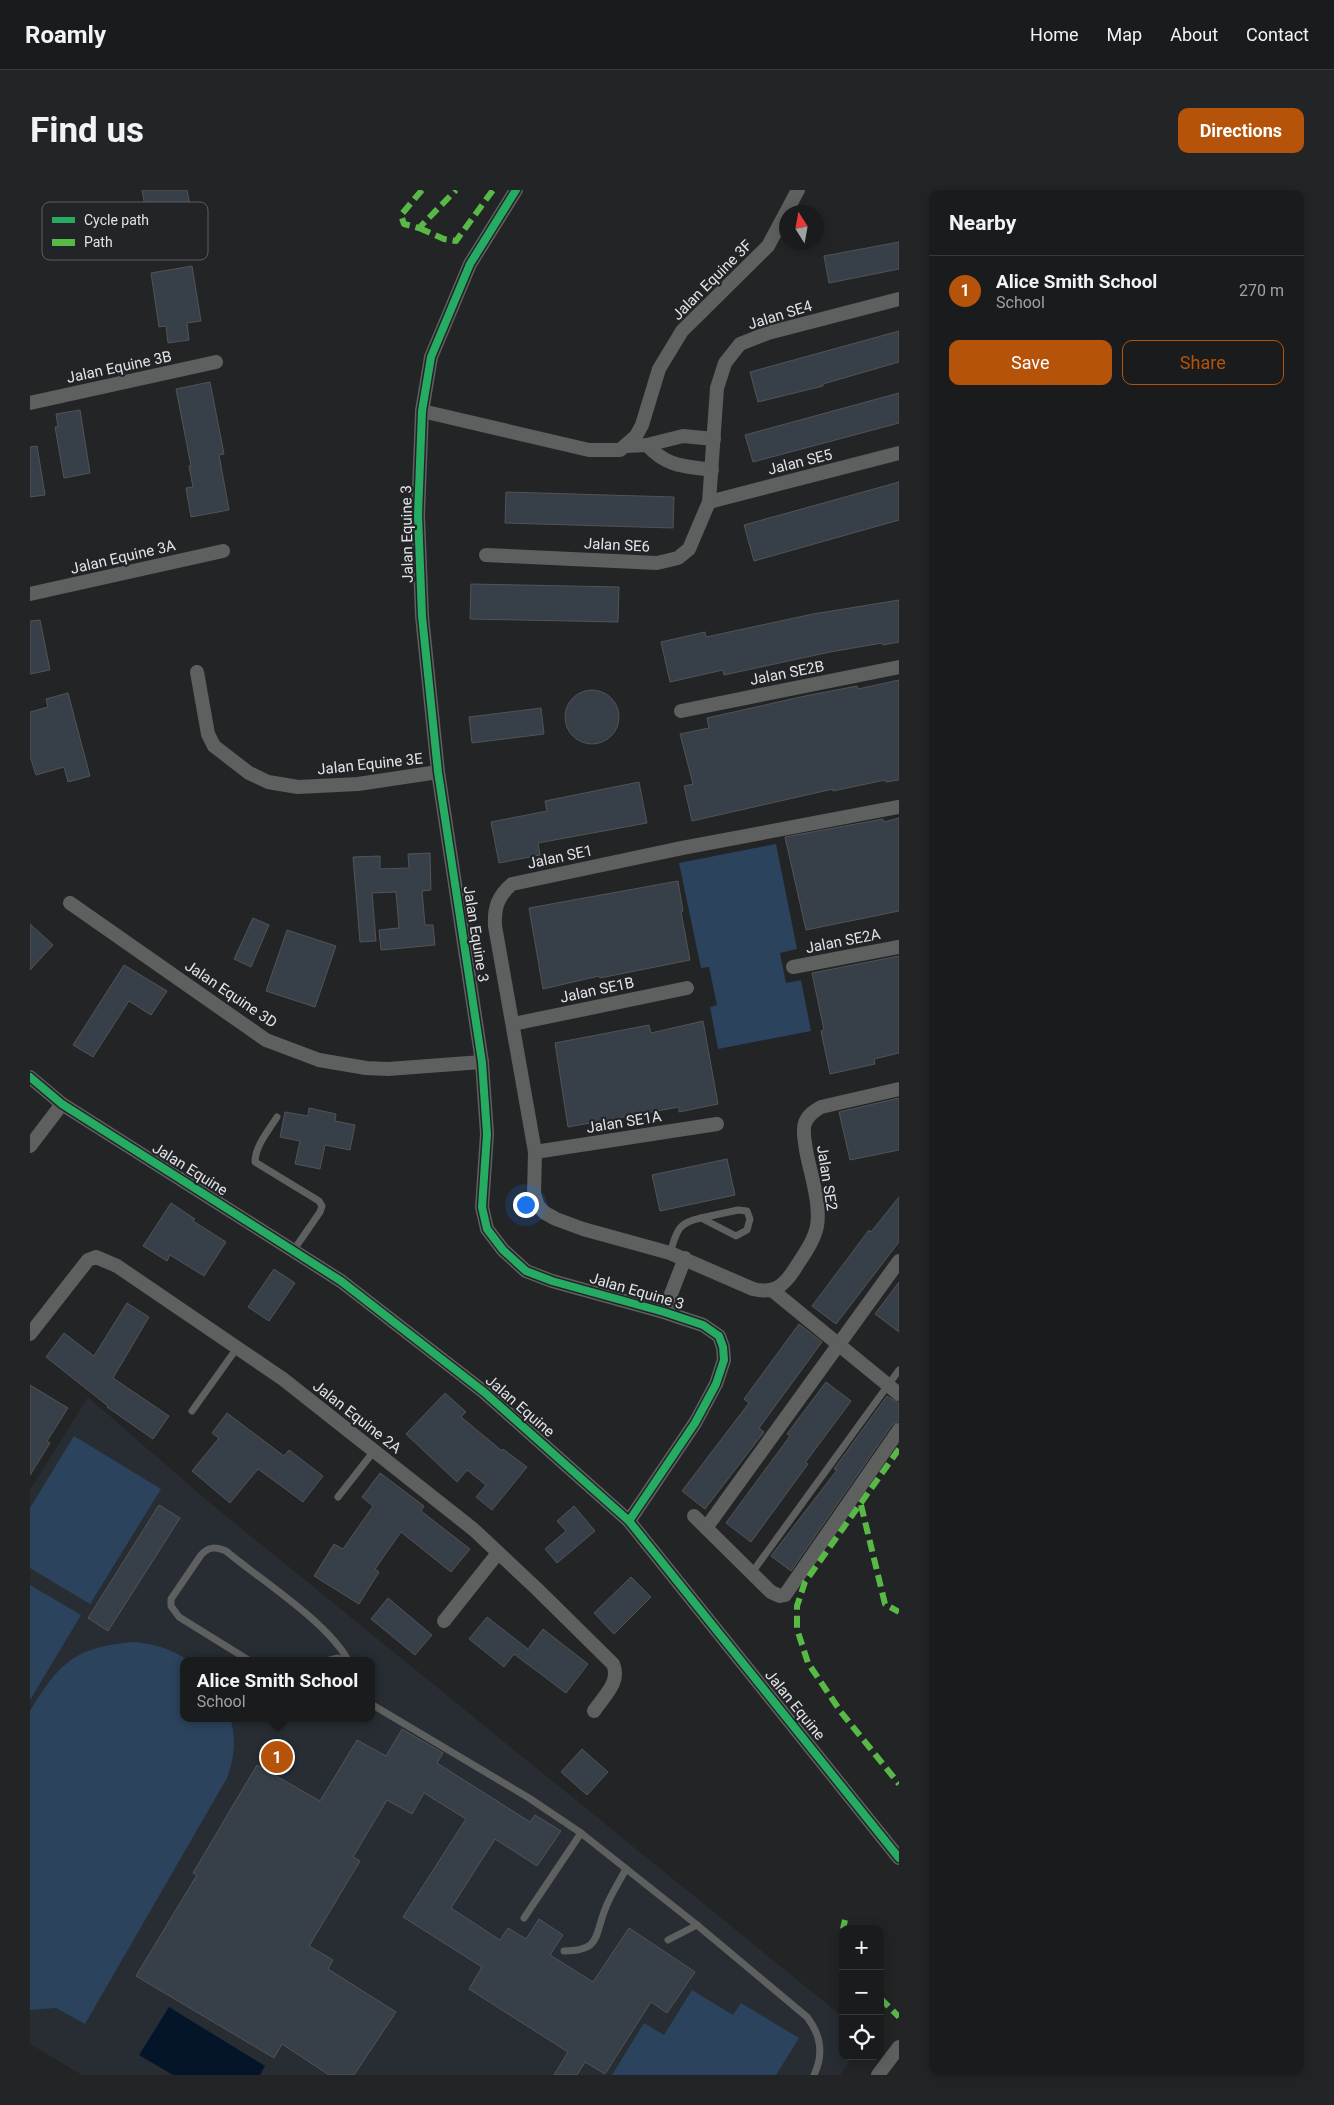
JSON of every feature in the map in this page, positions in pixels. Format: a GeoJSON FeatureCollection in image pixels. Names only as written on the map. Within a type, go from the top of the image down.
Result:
{"type":"FeatureCollection","features":[{"type":"Feature","properties":{"kind":"street","name":"Jalan Equine 3"},"geometry":{"type":"LineString","coordinates":[[516,190],[466,273],[430,357],[422,412],[418,515],[422,616],[438,772],[482,1062],[487,1134],[482,1207],[487,1229],[503,1250],[526,1271],[552,1281],[664,1312],[711,1330],[719,1336],[724,1347],[724,1360],[716,1384],[695,1423],[629,1521]]}},
{"type":"Feature","properties":{"kind":"street","name":"Jalan Equine 3F"},"geometry":{"type":"LineString","coordinates":[[627,446],[636,436],[642,425],[659,369],[682,331],[768,246],[798,190]]}},
{"type":"Feature","properties":{"kind":"street","name":"Jalan SE4"},"geometry":{"type":"LineString","coordinates":[[714,439],[717,388],[725,363],[740,344],[768,333],[899,299]]}},
{"type":"Feature","properties":{"kind":"street","name":"Jalan Equine 3B"},"geometry":{"type":"LineString","coordinates":[[30,403],[216,362]]}},
{"type":"Feature","properties":{"kind":"street"},"geometry":{"type":"LineString","coordinates":[[422,412],[589,450],[620,450],[627,446],[647,445],[683,436],[714,439]]}},
{"type":"Feature","properties":{"kind":"street","name":"Jalan SE6"},"geometry":{"type":"LineString","coordinates":[[486,555],[657,564],[678,558],[689,549],[709,502],[714,439]]}},
{"type":"Feature","properties":{"kind":"street"},"geometry":{"type":"LineString","coordinates":[[647,445],[657,456],[666,461],[682,466],[712,470]]}},
{"type":"Feature","properties":{"kind":"street","name":"Jalan SE5"},"geometry":{"type":"LineString","coordinates":[[709,502],[899,453]]}},
{"type":"Feature","properties":{"kind":"street","name":"Jalan Equine 3A"},"geometry":{"type":"LineString","coordinates":[[30,594],[223,551]]}},
{"type":"Feature","properties":{"kind":"street","name":"Jalan SE2B"},"geometry":{"type":"LineString","coordinates":[[681,711],[899,667]]}},
{"type":"Feature","properties":{"kind":"street","name":"Jalan Equine 3E"},"geometry":{"type":"LineString","coordinates":[[197,672],[208,734],[214,746],[249,772],[268,782],[298,787],[358,784],[438,772]]}},
{"type":"Feature","properties":{"kind":"street","name":"Jalan SE1"},"geometry":{"type":"LineString","coordinates":[[685,1258],[670,1252],[583,1229],[545,1213],[538,1206],[534,1194],[535,1158],[495,926],[494,910],[501,894],[512,884],[899,807]]}},
{"type":"Feature","properties":{"kind":"street","name":"Jalan Equine 3D"},"geometry":{"type":"LineString","coordinates":[[70,902],[266,1040],[319,1060],[366,1068],[388,1069],[482,1062]]}},
{"type":"Feature","properties":{"kind":"street","name":"Jalan SE2A"},"geometry":{"type":"LineString","coordinates":[[793,967],[899,947]]}},
{"type":"Feature","properties":{"kind":"street","name":"Jalan SE1B"},"geometry":{"type":"LineString","coordinates":[[513,1024],[687,988]]}},
{"type":"Feature","properties":{"kind":"street","name":"Jalan Equine"},"geometry":{"type":"LineString","coordinates":[[30,1078],[62,1104],[340,1281],[484,1392],[629,1521],[899,1858]]}},
{"type":"Feature","properties":{"kind":"street","name":"Jalan SE2"},"geometry":{"type":"LineString","coordinates":[[772,1290],[781,1287],[787,1280],[814,1237],[817,1228],[817,1210],[804,1136],[805,1123],[811,1113],[821,1107],[899,1089]]}},
{"type":"Feature","properties":{"kind":"street"},"geometry":{"type":"LineString","coordinates":[[30,1146],[62,1104]]}},
{"type":"Feature","properties":{"kind":"street","name":"Jalan SE1A"},"geometry":{"type":"LineString","coordinates":[[535,1158],[718,1124]]}},
{"type":"Feature","properties":{"kind":"street","name":"Jalan Equine 2A"},"geometry":{"type":"LineString","coordinates":[[30,1334],[88,1260],[96,1257],[117,1266],[283,1379],[473,1529],[613,1664],[616,1671],[616,1679],[594,1711]]}},
{"type":"Feature","properties":{"kind":"street"},"geometry":{"type":"LineString","coordinates":[[664,1312],[685,1258],[753,1289],[762,1291],[772,1290],[894,1390]]}},
{"type":"Feature","properties":{"kind":"street"},"geometry":{"type":"LineString","coordinates":[[706,1528],[899,1262]]}},
{"type":"Feature","properties":{"kind":"street"},"geometry":{"type":"LineString","coordinates":[[694,1516],[751,1574],[775,1595],[780,1596],[788,1591],[899,1430]]}},
{"type":"Feature","properties":{"kind":"street"},"geometry":{"type":"LineString","coordinates":[[444,1621],[498,1553]]}},
{"type":"Feature","properties":{"kind":"street"},"geometry":{"type":"LineString","coordinates":[[878,2075],[899,2047]]}},
{"type":"Feature","properties":{"kind":"lane"},"geometry":{"type":"LineString","coordinates":[[277,1117],[255,1155],[255,1162],[319,1201],[322,1206],[320,1212],[293,1251]]}},
{"type":"Feature","properties":{"kind":"lane"},"geometry":{"type":"LineString","coordinates":[[670,1252],[679,1227],[688,1221],[700,1218],[738,1210],[747,1212],[750,1219],[748,1230],[736,1236],[700,1218]]}},
{"type":"Feature","properties":{"kind":"lane"},"geometry":{"type":"LineString","coordinates":[[192,1411],[237,1348]]}},
{"type":"Feature","properties":{"kind":"lane"},"geometry":{"type":"LineString","coordinates":[[751,1574],[894,1390],[899,1370]]}},
{"type":"Feature","properties":{"kind":"lane"},"geometry":{"type":"LineString","coordinates":[[338,1497],[374,1451]]}},
{"type":"Feature","properties":{"kind":"lane"},"geometry":{"type":"LineString","coordinates":[[244,1657],[179,1617],[171,1606],[171,1599],[201,1555],[212,1548],[218,1547],[226,1551],[312,1620],[339,1645],[346,1657]]}},
{"type":"Feature","properties":{"kind":"lane"},"geometry":{"type":"LineString","coordinates":[[375,1706],[521,1793],[581,1833],[807,2017],[816,2028],[821,2045],[818,2068],[814,2075]]}},
{"type":"Feature","properties":{"kind":"lane"},"geometry":{"type":"LineString","coordinates":[[524,1918],[581,1833]]}},
{"type":"Feature","properties":{"kind":"lane"},"geometry":{"type":"LineString","coordinates":[[564,1951],[580,1951],[592,1945],[600,1928],[605,1908],[626,1869]]}},
{"type":"Feature","properties":{"kind":"lane"},"geometry":{"type":"LineString","coordinates":[[668,1940],[697,1926]]}},
{"type":"Feature","properties":{"kind":"shaded area"},"geometry":{"type":"Polygon","coordinates":[[[776,844],[797,949],[780,953],[786,983],[801,980],[811,1031],[718,1049],[710,1007],[717,1005],[709,967],[701,968],[679,863],[776,844]]]}},
{"type":"Feature","properties":{"kind":"shaded area"},"geometry":{"type":"Polygon","coordinates":[[[88,1397],[204,1498],[839,2014],[839,2060],[850,2060],[840,2075],[82,2075],[30,2044],[30,1490],[88,1397]]]}},
{"type":"Feature","properties":{"kind":"shaded area"},"geometry":{"type":"Polygon","coordinates":[[[74,1436],[161,1489],[90,1604],[30,1568],[30,1508],[74,1436]]]}},
{"type":"Feature","properties":{"kind":"shaded area"},"geometry":{"type":"Polygon","coordinates":[[[30,1585],[81,1615],[30,1700],[30,1585]]]}},
{"type":"Feature","properties":{"kind":"shaded area"},"geometry":{"type":"Polygon","coordinates":[[[134,1642],[149,1644],[182,1657],[180,1657],[180,1722],[231,1722],[234,1741],[233,1756],[227,1778],[85,2024],[56,2008],[30,2010],[30,1711],[51,1680],[71,1660],[83,1653],[114,1644],[134,1642]]]}},
{"type":"Feature","properties":{"kind":"shaded area"},"geometry":{"type":"Polygon","coordinates":[[[692,1990],[733,2015],[741,2003],[799,2038],[776,2075],[612,2075],[644,2023],[664,2035],[692,1990]]]}},
{"type":"Feature","properties":{"kind":"shaded area"},"geometry":{"type":"Polygon","coordinates":[[[169,2007],[265,2066],[260,2075],[173,2075],[139,2055],[169,2007]]]}},
{"type":"Feature","properties":{"kind":"building"},"geometry":{"type":"Polygon","coordinates":[[[142,190],[187,190],[189,202],[144,202],[142,190]]]}},
{"type":"Feature","properties":{"kind":"building"},"geometry":{"type":"Polygon","coordinates":[[[899,242],[899,269],[829,283],[824,256],[899,242]]]}},
{"type":"Feature","properties":{"kind":"building"},"geometry":{"type":"Polygon","coordinates":[[[192,266],[201,321],[187,323],[189,340],[168,343],[166,326],[159,327],[151,273],[192,266]]]}},
{"type":"Feature","properties":{"kind":"building"},"geometry":{"type":"Polygon","coordinates":[[[899,331],[899,362],[823,384],[823,386],[758,402],[750,372],[899,331]]]}},
{"type":"Feature","properties":{"kind":"building"},"geometry":{"type":"Polygon","coordinates":[[[210,382],[224,454],[219,455],[229,510],[191,517],[186,488],[193,487],[189,466],[191,466],[176,389],[210,382]]]}},
{"type":"Feature","properties":{"kind":"building"},"geometry":{"type":"Polygon","coordinates":[[[899,393],[899,423],[753,462],[745,435],[899,393]]]}},
{"type":"Feature","properties":{"kind":"building"},"geometry":{"type":"Polygon","coordinates":[[[80,410],[90,473],[64,478],[55,427],[58,427],[56,414],[80,410]]]}},
{"type":"Feature","properties":{"kind":"building"},"geometry":{"type":"Polygon","coordinates":[[[37,446],[45,495],[30,497],[30,447],[37,446]]]}},
{"type":"Feature","properties":{"kind":"building"},"geometry":{"type":"Polygon","coordinates":[[[899,482],[899,520],[754,561],[744,525],[899,482]]]}},
{"type":"Feature","properties":{"kind":"building"},"geometry":{"type":"Polygon","coordinates":[[[506,492],[674,497],[673,528],[505,523],[506,492]]]}},
{"type":"Feature","properties":{"kind":"building"},"geometry":{"type":"Polygon","coordinates":[[[471,584],[619,587],[618,622],[470,619],[471,584]]]}},
{"type":"Feature","properties":{"kind":"building"},"geometry":{"type":"Polygon","coordinates":[[[899,600],[899,642],[830,652],[724,675],[723,670],[670,682],[661,642],[705,632],[706,637],[813,614],[899,600]]]}},
{"type":"Feature","properties":{"kind":"building"},"geometry":{"type":"Polygon","coordinates":[[[40,620],[50,670],[30,674],[30,621],[40,620]]]}},
{"type":"Feature","properties":{"kind":"building"},"geometry":{"type":"Polygon","coordinates":[[[899,680],[899,780],[886,782],[885,780],[833,791],[833,789],[692,821],[684,786],[693,784],[680,734],[709,728],[707,718],[805,696],[857,686],[858,689],[899,680]]]}},
{"type":"Feature","properties":{"kind":"building"},"geometry":{"type":"Polygon","coordinates":[[[592,690],[602,692],[611,698],[617,707],[619,717],[617,727],[611,736],[602,742],[592,744],[582,742],[573,736],[567,727],[565,717],[567,707],[573,698],[582,692],[592,690]]]}},
{"type":"Feature","properties":{"kind":"building"},"geometry":{"type":"Polygon","coordinates":[[[68,693],[90,776],[68,782],[64,767],[36,775],[30,756],[30,712],[48,707],[46,699],[68,693]]]}},
{"type":"Feature","properties":{"kind":"building"},"geometry":{"type":"Polygon","coordinates":[[[541,708],[544,734],[472,743],[469,717],[541,708]]]}},
{"type":"Feature","properties":{"kind":"building"},"geometry":{"type":"Polygon","coordinates":[[[639,782],[647,823],[538,843],[540,855],[499,863],[491,822],[547,811],[545,801],[639,782]]]}},
{"type":"Feature","properties":{"kind":"building"},"geometry":{"type":"Polygon","coordinates":[[[899,818],[899,911],[806,930],[785,837],[883,819],[884,822],[899,818]]]}},
{"type":"Feature","properties":{"kind":"building"},"geometry":{"type":"Polygon","coordinates":[[[430,853],[431,890],[422,891],[425,925],[433,925],[435,945],[381,950],[379,930],[399,928],[396,892],[372,893],[376,941],[360,942],[353,857],[380,856],[380,869],[409,868],[408,854],[430,853]]]}},
{"type":"Feature","properties":{"kind":"building"},"geometry":{"type":"Polygon","coordinates":[[[678,881],[683,911],[681,912],[690,960],[600,978],[599,976],[543,989],[529,908],[678,881]]]}},
{"type":"Feature","properties":{"kind":"building"},"geometry":{"type":"Polygon","coordinates":[[[253,918],[269,925],[251,967],[234,959],[253,918]]]}},
{"type":"Feature","properties":{"kind":"building"},"geometry":{"type":"Polygon","coordinates":[[[30,924],[53,945],[30,970],[30,924]]]}},
{"type":"Feature","properties":{"kind":"building"},"geometry":{"type":"Polygon","coordinates":[[[287,930],[336,946],[315,1007],[266,991],[287,930]]]}},
{"type":"Feature","properties":{"kind":"building"},"geometry":{"type":"Polygon","coordinates":[[[899,956],[899,1053],[874,1059],[875,1064],[830,1074],[821,1031],[824,1030],[812,973],[899,956]]]}},
{"type":"Feature","properties":{"kind":"building"},"geometry":{"type":"Polygon","coordinates":[[[124,965],[167,991],[151,1015],[129,1001],[93,1057],[73,1045],[124,965]]]}},
{"type":"Feature","properties":{"kind":"building"},"geometry":{"type":"Polygon","coordinates":[[[703,1021],[718,1104],[679,1112],[679,1107],[568,1127],[555,1043],[649,1025],[651,1033],[703,1021]]]}},
{"type":"Feature","properties":{"kind":"building"},"geometry":{"type":"Polygon","coordinates":[[[899,1098],[899,1150],[850,1160],[839,1112],[899,1098]]]}},
{"type":"Feature","properties":{"kind":"building"},"geometry":{"type":"Polygon","coordinates":[[[309,1108],[336,1114],[335,1121],[355,1125],[350,1150],[325,1145],[320,1169],[295,1164],[300,1141],[280,1137],[285,1112],[308,1116],[309,1108]]]}},
{"type":"Feature","properties":{"kind":"building"},"geometry":{"type":"Polygon","coordinates":[[[727,1159],[735,1195],[660,1211],[652,1175],[727,1159]]]}},
{"type":"Feature","properties":{"kind":"building"},"geometry":{"type":"Polygon","coordinates":[[[899,1197],[899,1242],[836,1324],[812,1306],[869,1230],[871,1232],[899,1197]]]}},
{"type":"Feature","properties":{"kind":"building"},"geometry":{"type":"Polygon","coordinates":[[[171,1203],[195,1219],[193,1221],[226,1242],[204,1276],[170,1255],[167,1261],[143,1246],[171,1203]]]}},
{"type":"Feature","properties":{"kind":"building"},"geometry":{"type":"Polygon","coordinates":[[[274,1269],[295,1283],[269,1321],[248,1307],[274,1269]]]}},
{"type":"Feature","properties":{"kind":"building"},"geometry":{"type":"Polygon","coordinates":[[[899,1282],[899,1332],[875,1314],[899,1282]]]}},
{"type":"Feature","properties":{"kind":"building"},"geometry":{"type":"Polygon","coordinates":[[[127,1303],[149,1317],[113,1378],[169,1416],[153,1439],[107,1407],[46,1357],[64,1333],[94,1356],[127,1303]]]}},
{"type":"Feature","properties":{"kind":"building"},"geometry":{"type":"Polygon","coordinates":[[[799,1324],[822,1342],[759,1428],[764,1432],[705,1509],[682,1491],[749,1403],[744,1399],[799,1324]]]}},
{"type":"Feature","properties":{"kind":"building"},"geometry":{"type":"Polygon","coordinates":[[[826,1382],[851,1401],[805,1463],[808,1464],[751,1542],[726,1523],[790,1436],[787,1434],[826,1382]]]}},
{"type":"Feature","properties":{"kind":"building"},"geometry":{"type":"Polygon","coordinates":[[[30,1385],[68,1408],[47,1441],[50,1443],[30,1475],[30,1385]]]}},
{"type":"Feature","properties":{"kind":"building"},"geometry":{"type":"Polygon","coordinates":[[[445,1393],[466,1412],[461,1417],[502,1451],[503,1449],[527,1467],[492,1510],[476,1497],[486,1485],[467,1470],[457,1482],[406,1434],[445,1393]]]}},
{"type":"Feature","properties":{"kind":"building"},"geometry":{"type":"Polygon","coordinates":[[[887,1396],[899,1403],[899,1421],[892,1425],[791,1571],[771,1556],[837,1470],[834,1469],[887,1396]]]}},
{"type":"Feature","properties":{"kind":"building"},"geometry":{"type":"Polygon","coordinates":[[[227,1413],[284,1456],[289,1450],[323,1476],[303,1502],[258,1469],[230,1503],[192,1471],[219,1438],[212,1433],[227,1413]]]}},
{"type":"Feature","properties":{"kind":"building"},"geometry":{"type":"Polygon","coordinates":[[[380,1473],[424,1506],[421,1511],[470,1549],[451,1572],[401,1532],[375,1569],[379,1572],[359,1604],[314,1576],[334,1544],[343,1549],[373,1506],[362,1497],[380,1473]]]}},
{"type":"Feature","properties":{"kind":"building"},"geometry":{"type":"Polygon","coordinates":[[[159,1505],[180,1518],[108,1631],[88,1618],[159,1505]]]}},
{"type":"Feature","properties":{"kind":"building"},"geometry":{"type":"Polygon","coordinates":[[[574,1506],[595,1531],[557,1563],[545,1549],[566,1531],[557,1521],[574,1506]]]}},
{"type":"Feature","properties":{"kind":"building"},"geometry":{"type":"Polygon","coordinates":[[[631,1577],[651,1597],[614,1634],[594,1613],[631,1577]]]}},
{"type":"Feature","properties":{"kind":"building"},"geometry":{"type":"Polygon","coordinates":[[[388,1598],[432,1635],[415,1655],[371,1619],[388,1598]]]}},
{"type":"Feature","properties":{"kind":"building"},"geometry":{"type":"Polygon","coordinates":[[[487,1617],[528,1649],[543,1629],[588,1664],[566,1693],[514,1654],[504,1667],[469,1639],[487,1617]]]}},
{"type":"Feature","properties":{"kind":"building"},"geometry":{"type":"Polygon","coordinates":[[[402,1729],[443,1753],[437,1763],[530,1822],[535,1815],[561,1831],[537,1866],[495,1839],[451,1908],[500,1940],[508,1928],[526,1939],[539,1919],[563,1935],[550,1955],[593,1982],[629,1928],[695,1972],[667,2013],[651,2002],[605,2074],[585,2062],[577,2075],[554,2075],[568,2052],[469,1989],[482,1967],[403,1917],[466,1819],[424,1793],[412,1814],[387,1800],[353,1857],[360,1861],[309,1946],[333,1960],[328,1969],[396,2012],[354,2075],[329,2075],[282,2044],[274,2058],[136,1976],[197,1875],[193,1873],[257,1765],[320,1801],[357,1740],[386,1756],[402,1729]]]}},
{"type":"Feature","properties":{"kind":"building"},"geometry":{"type":"Polygon","coordinates":[[[582,1749],[608,1772],[587,1795],[561,1772],[582,1749]]]}},
{"type":"Feature","properties":{"kind":"marked path"},"geometry":{"type":"LineString","coordinates":[[422,190],[401,215],[404,224],[419,228],[456,190]]}},
{"type":"Feature","properties":{"kind":"marked path"},"geometry":{"type":"LineString","coordinates":[[419,228],[444,239],[456,241],[493,190]]}},
{"type":"Feature","properties":{"kind":"marked path"},"geometry":{"type":"LineString","coordinates":[[899,1449],[805,1582],[797,1606],[797,1629],[808,1663],[841,1712],[899,1784]]}},
{"type":"Feature","properties":{"kind":"marked path"},"geometry":{"type":"LineString","coordinates":[[861,1505],[885,1604],[899,1612]]}},
{"type":"Feature","properties":{"kind":"marked path"},"geometry":{"type":"LineString","coordinates":[[844,1925],[845,1920]]}},
{"type":"Feature","properties":{"kind":"marked path"},"geometry":{"type":"LineString","coordinates":[[884,2002],[899,2017]]}},
{"type":"Feature","properties":{"kind":"cycle path"},"geometry":{"type":"LineString","coordinates":[[516,190],[470,264],[431,357],[422,411],[418,515],[422,616],[438,772],[482,1062],[487,1134],[482,1207],[487,1229],[503,1250],[526,1271],[552,1281],[664,1312],[703,1325],[719,1336],[723,1347],[724,1360],[716,1384],[695,1423],[629,1521]]}},
{"type":"Feature","properties":{"kind":"cycle path"},"geometry":{"type":"LineString","coordinates":[[30,1077],[62,1104],[341,1281],[484,1392],[629,1521],[899,1858]]}},
{"type":"Feature","properties":{"kind":"place","name":"Alice Smith School"},"geometry":{"type":"Point","coordinates":[277,1757]}}]}
